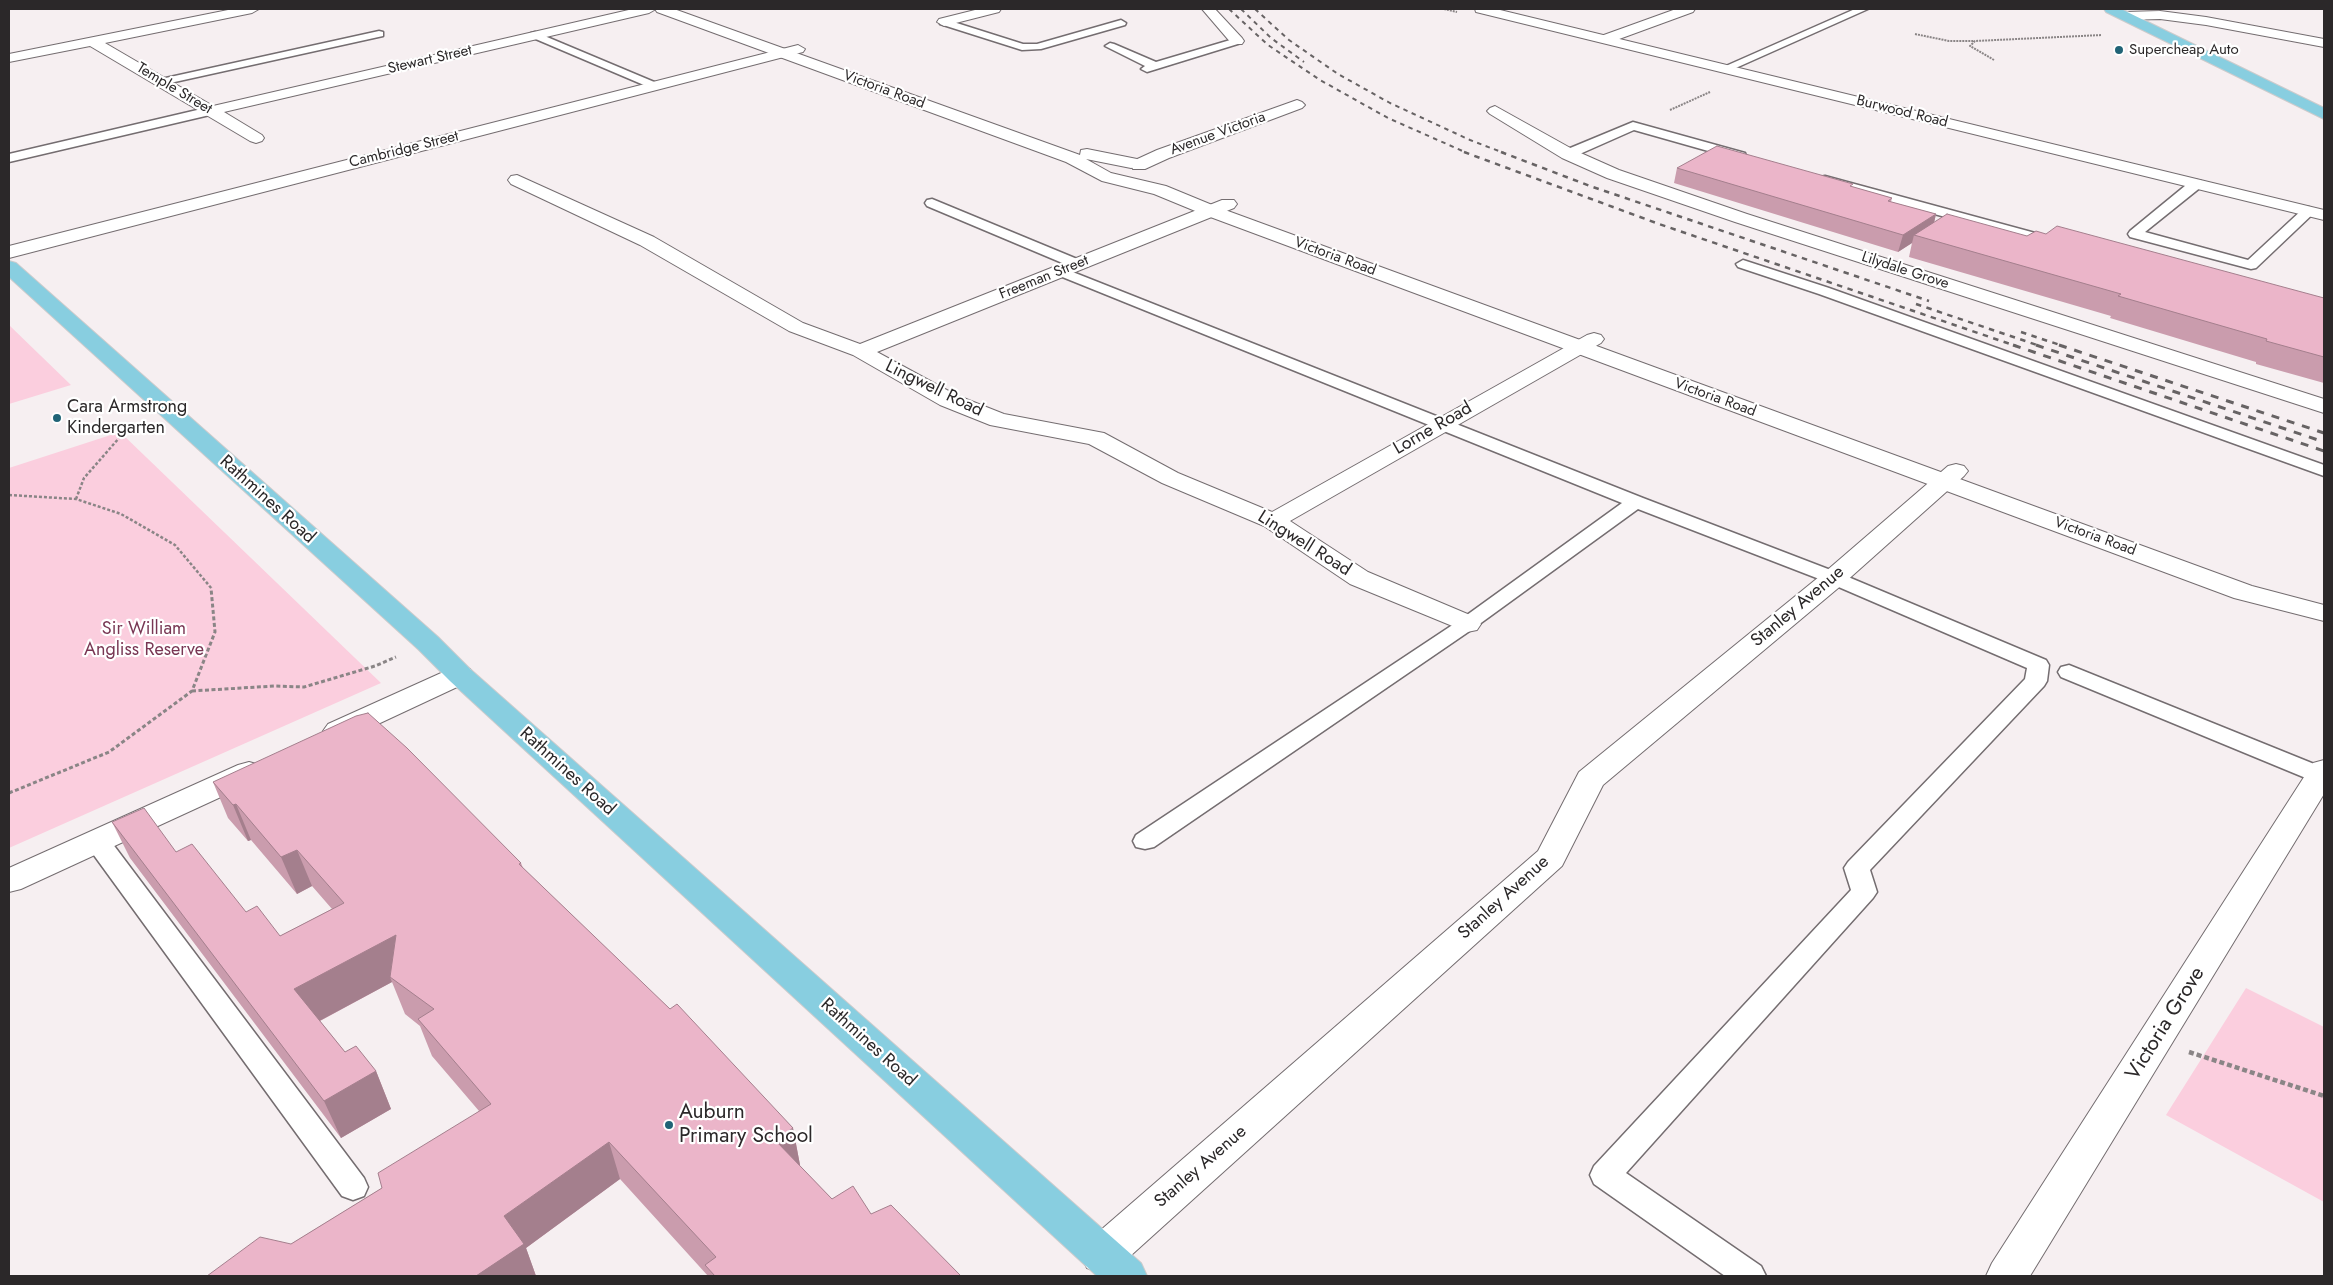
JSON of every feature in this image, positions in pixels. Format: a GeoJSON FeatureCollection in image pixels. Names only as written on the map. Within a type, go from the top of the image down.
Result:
{"type":"FeatureCollection","features":[{"type":"Feature","properties":{"kind":"main road"},"geometry":{"type":"LineString","coordinates":[[2117,11],[2324,114]]}},
{"type":"Feature","properties":{"kind":"main road","name":"Rathmines Road"},"geometry":{"type":"LineString","coordinates":[[9,267],[170,414],[428,643],[460,676],[1114,1266]]}},
{"type":"Feature","properties":{"kind":"street"},"geometry":{"type":"LineString","coordinates":[[9,58],[252,9]]}},
{"type":"Feature","properties":{"kind":"street","name":"Stewart Street"},"geometry":{"type":"LineString","coordinates":[[210,111],[649,9]]}},
{"type":"Feature","properties":{"kind":"street","name":"Victoria Road"},"geometry":{"type":"LineString","coordinates":[[662,9],[987,118],[1080,152],[1138,165],[1174,186],[1219,208]]}},
{"type":"Feature","properties":{"kind":"street","name":"Victoria Road"},"geometry":{"type":"LineString","coordinates":[[686,9],[972,123],[1072,158],[1106,176],[1219,208],[1950,476],[2243,592],[2324,613]]}},
{"type":"Feature","properties":{"kind":"street"},"geometry":{"type":"LineString","coordinates":[[944,22],[994,9]]}},
{"type":"Feature","properties":{"kind":"street"},"geometry":{"type":"LineString","coordinates":[[1208,9],[1237,40]]}},
{"type":"Feature","properties":{"kind":"street","name":"Burwood Road"},"geometry":{"type":"LineString","coordinates":[[1481,9],[2317,213]]}},
{"type":"Feature","properties":{"kind":"street"},"geometry":{"type":"LineString","coordinates":[[1606,40],[1688,9]]}},
{"type":"Feature","properties":{"kind":"street"},"geometry":{"type":"LineString","coordinates":[[2117,11],[2206,21],[2324,43]]}},
{"type":"Feature","properties":{"kind":"street","name":"Temple Street"},"geometry":{"type":"LineString","coordinates":[[92,41],[256,138]]}},
{"type":"Feature","properties":{"kind":"street","name":"Cambridge Street"},"geometry":{"type":"LineString","coordinates":[[9,252],[791,51]]}},
{"type":"Feature","properties":{"kind":"street","name":"Avenue Victoria"},"geometry":{"type":"LineString","coordinates":[[1138,165],[1168,152],[1297,105]]}},
{"type":"Feature","properties":{"kind":"street","name":"Lilydale Grove"},"geometry":{"type":"LineString","coordinates":[[1495,111],[1568,154],[1613,174],[1740,218],[2324,406]]}},
{"type":"Feature","properties":{"kind":"street"},"geometry":{"type":"LineString","coordinates":[[972,123],[987,118]]}},
{"type":"Feature","properties":{"kind":"street","name":"Victoria Road"},"geometry":{"type":"LineString","coordinates":[[1106,176],[1133,177],[1141,174],[1138,165]]}},
{"type":"Feature","properties":{"kind":"street","name":"Lingwell Road"},"geometry":{"type":"LineString","coordinates":[[517,180],[647,241],[796,327],[860,351],[948,400],[998,420],[1096,438],[1170,478],[1274,521],[1359,578],[1467,624]]}},
{"type":"Feature","properties":{"kind":"street","name":"Freeman Street"},"geometry":{"type":"LineString","coordinates":[[860,351],[1219,208]]}},
{"type":"Feature","properties":{"kind":"street","name":"Lorne Road"},"geometry":{"type":"LineString","coordinates":[[1274,521],[1443,423],[1587,343]]}},
{"type":"Feature","properties":{"kind":"street","name":"Stanley Avenue"},"geometry":{"type":"LineString","coordinates":[[1114,1266],[1551,858],[1590,779],[1834,578],[1950,476]]}},
{"type":"Feature","properties":{"kind":"street"},"geometry":{"type":"LineString","coordinates":[[314,742],[460,676]]}},
{"type":"Feature","properties":{"kind":"street"},"geometry":{"type":"LineString","coordinates":[[9,881],[278,758]]}},
{"type":"Feature","properties":{"kind":"street","name":"Victoria Grove"},"geometry":{"type":"LineString","coordinates":[[2007,1276],[2322,773]]}},
{"type":"Feature","properties":{"kind":"lane"},"geometry":{"type":"LineString","coordinates":[[1725,69],[1862,9]]}},
{"type":"Feature","properties":{"kind":"lane"},"geometry":{"type":"LineString","coordinates":[[944,22],[1022,47],[1038,47],[1121,23]]}},
{"type":"Feature","properties":{"kind":"lane"},"geometry":{"type":"LineString","coordinates":[[161,82],[379,34]]}},
{"type":"Feature","properties":{"kind":"lane"},"geometry":{"type":"LineString","coordinates":[[535,35],[655,86]]}},
{"type":"Feature","properties":{"kind":"lane"},"geometry":{"type":"LineString","coordinates":[[1110,46],[1151,67],[1237,40]]}},
{"type":"Feature","properties":{"kind":"lane"},"geometry":{"type":"LineString","coordinates":[[9,158],[210,111]]}},
{"type":"Feature","properties":{"kind":"lane"},"geometry":{"type":"LineString","coordinates":[[1568,154],[1633,126],[1758,161]]}},
{"type":"Feature","properties":{"kind":"lane"},"geometry":{"type":"LineString","coordinates":[[1816,177],[2065,246]]}},
{"type":"Feature","properties":{"kind":"lane"},"geometry":{"type":"LineString","coordinates":[[2196,184],[2135,234],[2252,265],[2317,213]]}},
{"type":"Feature","properties":{"kind":"lane"},"geometry":{"type":"LineString","coordinates":[[932,203],[1069,268],[1636,502],[1834,578],[2038,665],[2036,681],[1857,868],[1864,892],[1605,1175],[1750,1276]]}},
{"type":"Feature","properties":{"kind":"lane"},"geometry":{"type":"LineString","coordinates":[[1743,264],[1824,291],[2324,471]]}},
{"type":"Feature","properties":{"kind":"lane"},"geometry":{"type":"LineString","coordinates":[[1145,841],[1467,624],[1636,502]]}},
{"type":"Feature","properties":{"kind":"lane"},"geometry":{"type":"LineString","coordinates":[[2069,672],[2322,773]]}},
{"type":"Feature","properties":{"kind":"lane"},"geometry":{"type":"LineString","coordinates":[[97,841],[352,1186]]}},
{"type":"Feature","properties":{"kind":"path"},"geometry":{"type":"LineString","coordinates":[[1915,34],[1949,41],[2108,35]]}},
{"type":"Feature","properties":{"kind":"path"},"geometry":{"type":"LineString","coordinates":[[1975,41],[1970,46],[1994,60]]}},
{"type":"Feature","properties":{"kind":"path"},"geometry":{"type":"LineString","coordinates":[[1633,126],[1749,74]]}},
{"type":"Feature","properties":{"kind":"path"},"geometry":{"type":"LineString","coordinates":[[76,499],[84,478],[126,429],[170,414]]}},
{"type":"Feature","properties":{"kind":"path"},"geometry":{"type":"LineString","coordinates":[[9,495],[76,499],[121,514],[175,545],[212,589],[215,632],[192,691],[110,752],[9,793]]}},
{"type":"Feature","properties":{"kind":"path"},"geometry":{"type":"LineString","coordinates":[[192,691],[274,686],[304,687],[375,666],[428,643]]}},
{"type":"Feature","properties":{"kind":"path"},"geometry":{"type":"LineString","coordinates":[[2156,1040],[2324,1096]]}},
{"type":"Feature","properties":{"kind":"green space"},"geometry":{"type":"Polygon","coordinates":[[[9,325],[71,385],[9,404],[9,325]]]}},
{"type":"Feature","properties":{"kind":"green space","name":"Sir William Angliss Reserve"},"geometry":{"type":"Polygon","coordinates":[[[120,432],[381,683],[9,848],[9,468],[120,432]]]}},
{"type":"Feature","properties":{"kind":"green space"},"geometry":{"type":"Polygon","coordinates":[[[2246,988],[2324,1027],[2324,1202],[2166,1115],[2246,988]]]}},
{"type":"Feature","properties":{"kind":"building"},"geometry":{"type":"Polygon","coordinates":[[[1717,146],[1853,184],[1850,186],[1892,198],[1888,201],[1936,214],[1903,235],[1677,168],[1717,146]]]}},
{"type":"Feature","properties":{"kind":"building"},"geometry":{"type":"Polygon","coordinates":[[[1947,214],[2027,236],[2036,231],[2046,234],[2057,226],[2324,298],[2324,357],[2118,296],[2121,294],[1914,235],[1947,214]]]}},
{"type":"Feature","properties":{"kind":"building"},"geometry":{"type":"Polygon","coordinates":[[[368,713],[407,748],[521,863],[519,864],[670,1009],[677,1004],[793,1128],[775,1140],[832,1199],[853,1186],[871,1214],[891,1205],[961,1276],[715,1276],[705,1265],[716,1257],[609,1142],[504,1216],[524,1244],[476,1276],[207,1276],[260,1237],[291,1244],[382,1188],[378,1173],[491,1104],[418,1019],[434,1009],[390,977],[396,935],[294,989],[345,1052],[356,1046],[376,1071],[324,1101],[112,822],[144,808],[176,852],[192,844],[246,912],[257,906],[280,936],[344,903],[297,850],[281,857],[236,804],[233,805],[213,782],[356,716],[368,713]]]}},
{"type":"Feature","properties":{"kind":"railway"},"geometry":{"type":"LineString","coordinates":[[1229,9],[1268,45],[1320,80],[1388,118],[1467,153]]}},
{"type":"Feature","properties":{"kind":"railway"},"geometry":{"type":"LineString","coordinates":[[1241,9],[1271,38],[1304,62]]}},
{"type":"Feature","properties":{"kind":"railway"},"geometry":{"type":"LineString","coordinates":[[1255,9],[1289,40],[1338,74],[1390,103],[1470,140],[1504,153]]}},
{"type":"Feature","properties":{"kind":"railway"},"geometry":{"type":"LineString","coordinates":[[1464,152],[1659,224],[2016,346]]}},
{"type":"Feature","properties":{"kind":"railway"},"geometry":{"type":"LineString","coordinates":[[1501,152],[1590,186],[1929,301]]}},
{"type":"Feature","properties":{"kind":"railway"},"geometry":{"type":"LineString","coordinates":[[1916,304],[2040,346]]}},
{"type":"Feature","properties":{"kind":"railway"},"geometry":{"type":"LineString","coordinates":[[2021,332],[2063,346]]}},
{"type":"Feature","properties":{"kind":"railway"},"geometry":{"type":"LineString","coordinates":[[2013,345],[2324,451]]}},
{"type":"Feature","properties":{"kind":"railway"},"geometry":{"type":"LineString","coordinates":[[2036,345],[2324,442]]}},
{"type":"Feature","properties":{"kind":"railway"},"geometry":{"type":"LineString","coordinates":[[2059,345],[2324,433]]}},
{"type":"Feature","properties":{"kind":"place","name":"Supercheap Auto"},"geometry":{"type":"Point","coordinates":[2119,50]}},
{"type":"Feature","properties":{"kind":"place","name":"Cara Armstrong Kindergarten"},"geometry":{"type":"Point","coordinates":[57,418]}},
{"type":"Feature","properties":{"kind":"place","name":"Auburn Primary School"},"geometry":{"type":"Point","coordinates":[669,1125]}}]}
